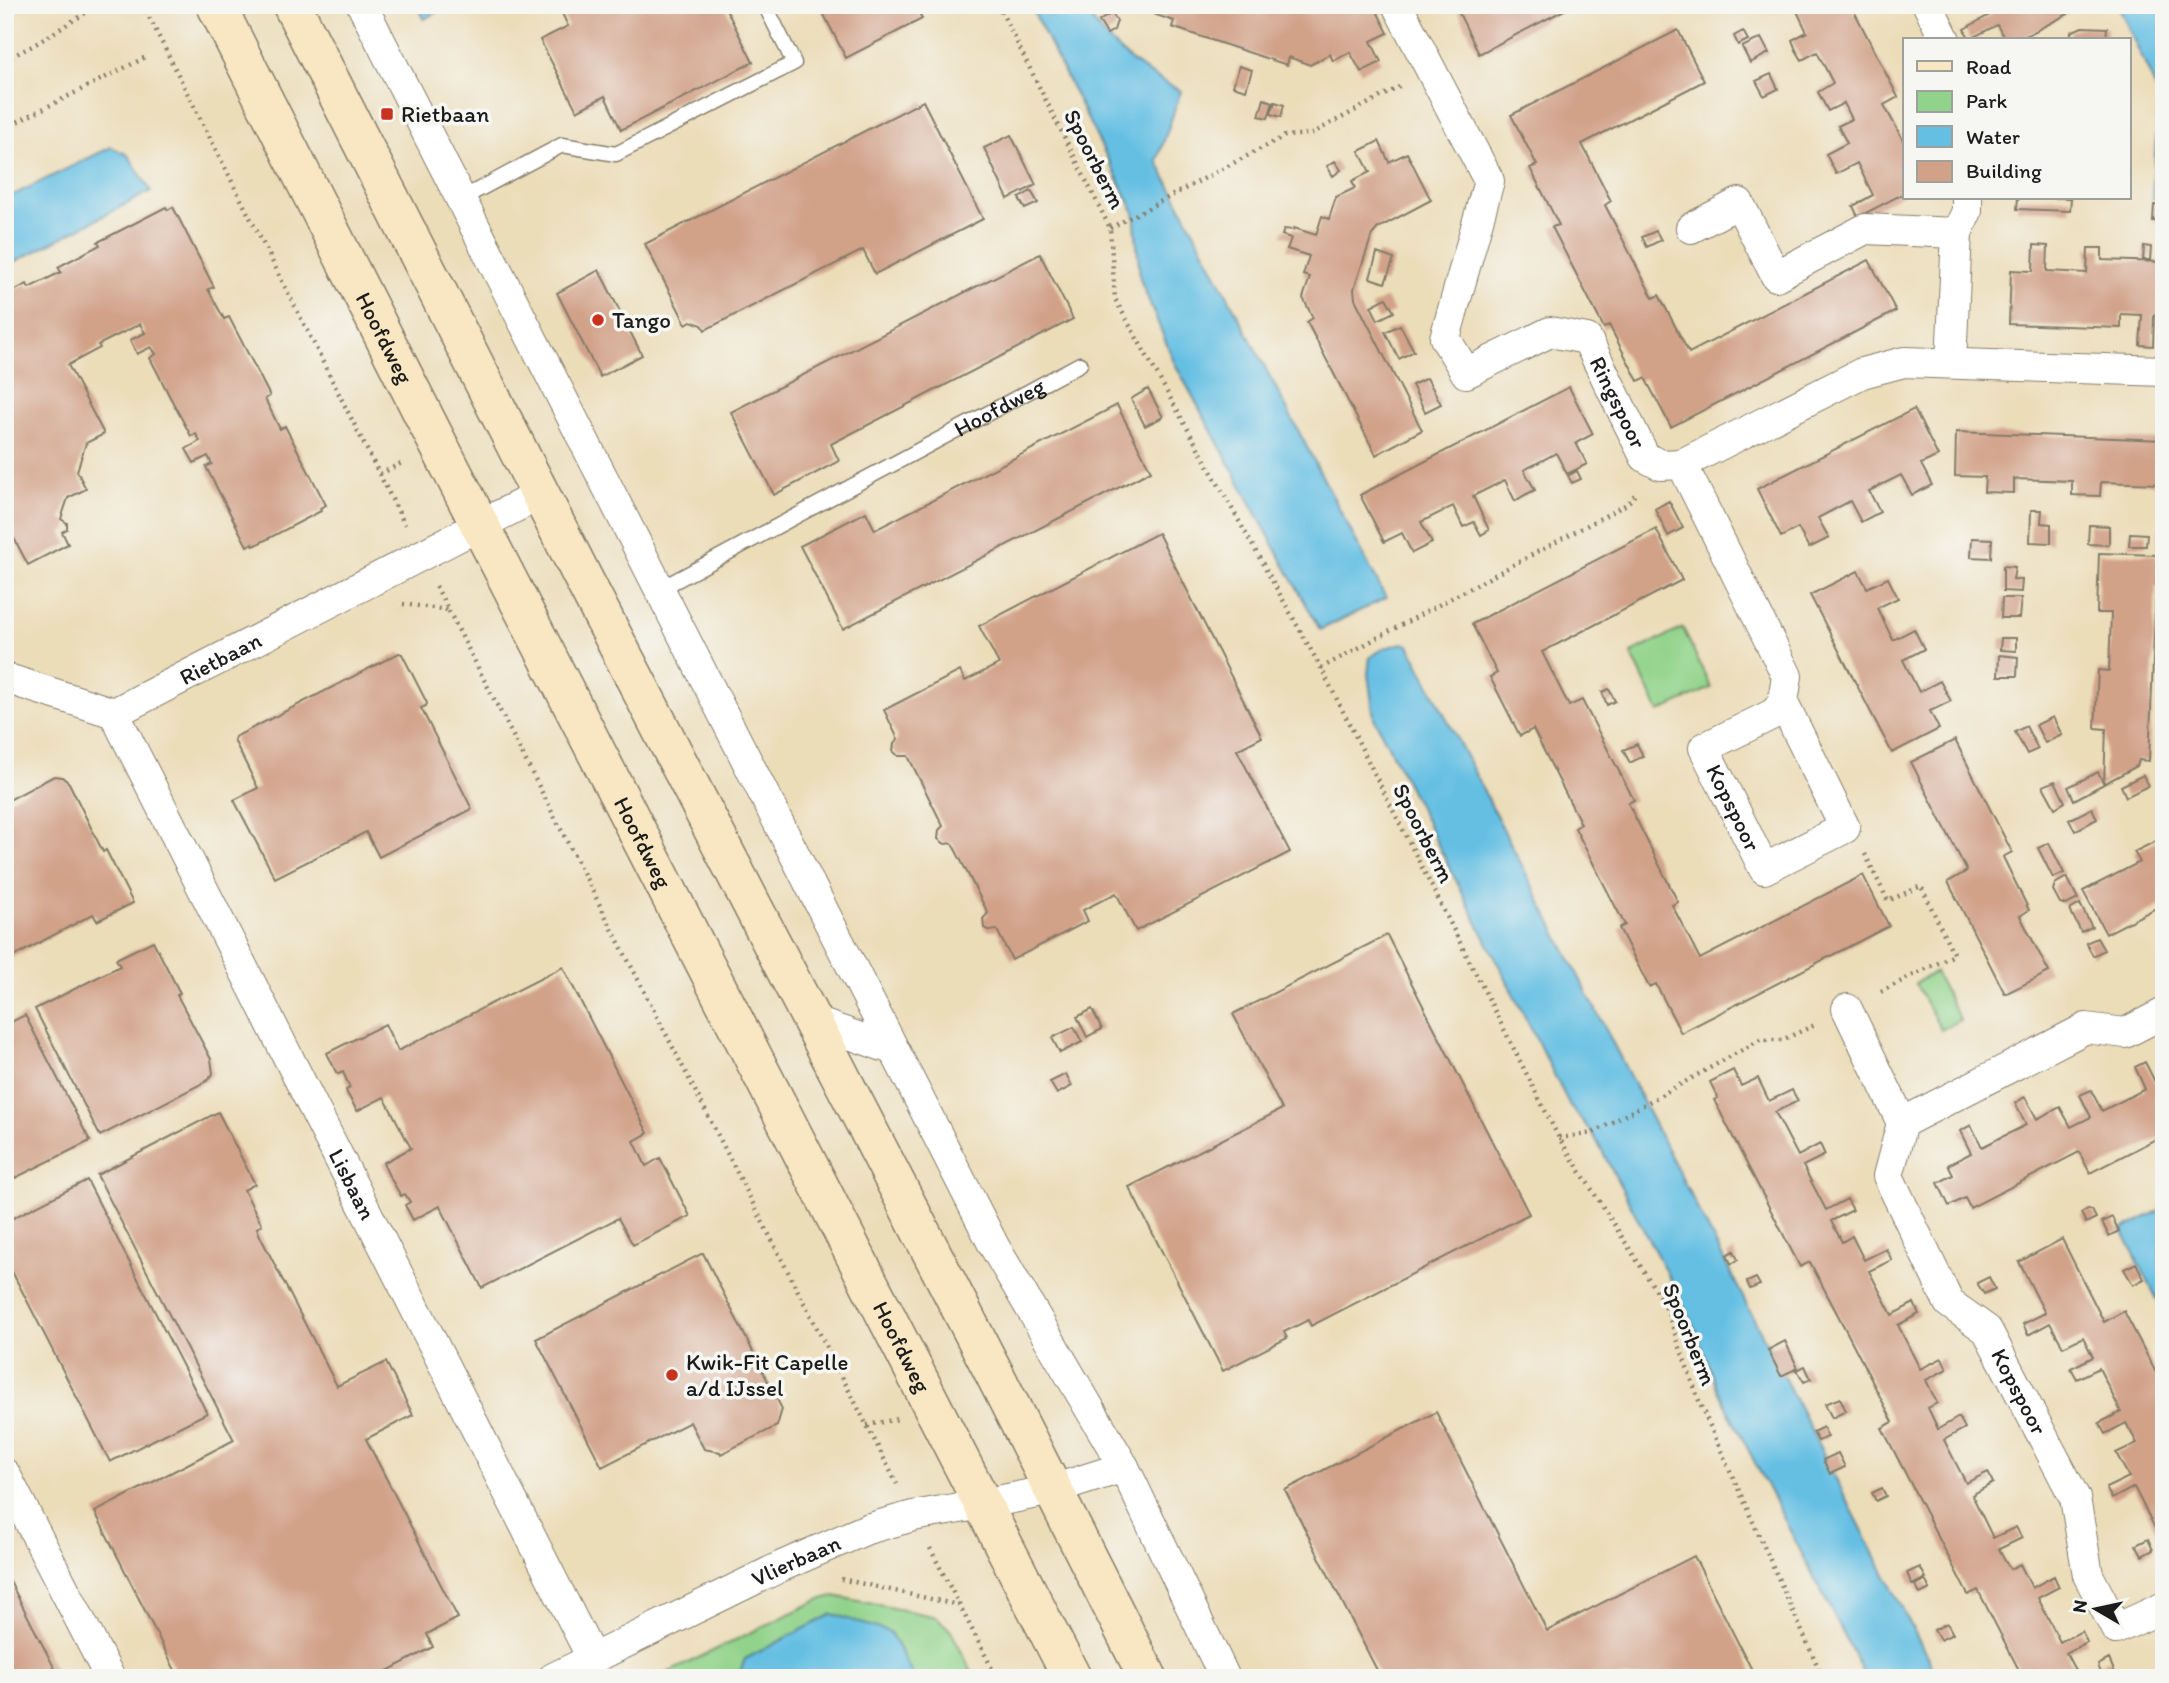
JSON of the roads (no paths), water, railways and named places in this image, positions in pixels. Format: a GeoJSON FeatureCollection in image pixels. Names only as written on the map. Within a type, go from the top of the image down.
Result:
{"type":"FeatureCollection","features":[{"type":"Feature","properties":{"kind":"main road","name":"Hoofdweg"},"geometry":{"type":"LineString","coordinates":[[216,5],[1072,1678]]}},
{"type":"Feature","properties":{"kind":"main road"},"geometry":{"type":"LineString","coordinates":[[292,5],[1148,1678]]}},
{"type":"Feature","properties":{"kind":"street"},"geometry":{"type":"LineString","coordinates":[[362,5],[994,1246],[1124,1467],[1226,1678]]}},
{"type":"Feature","properties":{"kind":"street","name":"Ringspoor"},"geometry":{"type":"LineString","coordinates":[[1397,5],[1489,181],[1445,338],[1466,373],[1550,332],[1587,339],[1645,457],[1671,464]]}},
{"type":"Feature","properties":{"kind":"street"},"geometry":{"type":"LineString","coordinates":[[1928,5],[1944,38]]}},
{"type":"Feature","properties":{"kind":"street"},"geometry":{"type":"LineString","coordinates":[[1951,363],[1957,233],[1967,211],[1967,200]]}},
{"type":"Feature","properties":{"kind":"street"},"geometry":{"type":"LineString","coordinates":[[1691,228],[1740,203],[1776,276],[1865,229],[1957,233]]}},
{"type":"Feature","properties":{"kind":"street"},"geometry":{"type":"LineString","coordinates":[[1783,702],[1787,676],[1671,464],[1862,373],[1904,362],[2164,371]]}},
{"type":"Feature","properties":{"kind":"street","name":"Rietbaan"},"geometry":{"type":"LineString","coordinates":[[114,713],[541,494]]}},
{"type":"Feature","properties":{"kind":"street"},"geometry":{"type":"LineString","coordinates":[[5,678],[114,713]]}},
{"type":"Feature","properties":{"kind":"street","name":"Kopspoor"},"geometry":{"type":"LineString","coordinates":[[1783,702],[1845,828],[1764,869],[1704,748],[1775,713],[1783,702]]}},
{"type":"Feature","properties":{"kind":"street","name":"Lisbaan"},"geometry":{"type":"LineString","coordinates":[[114,713],[592,1658]]}},
{"type":"Feature","properties":{"kind":"street"},"geometry":{"type":"LineString","coordinates":[[1847,1009],[1902,1123],[2086,1028],[2125,1034],[2164,1013]]}},
{"type":"Feature","properties":{"kind":"street"},"geometry":{"type":"LineString","coordinates":[[813,1021],[894,1050]]}},
{"type":"Feature","properties":{"kind":"street","name":"Kopspoor"},"geometry":{"type":"LineString","coordinates":[[1902,1123],[1888,1176],[1949,1303],[1987,1330],[2075,1498],[2088,1575],[2116,1629],[2164,1606]]}},
{"type":"Feature","properties":{"kind":"street","name":"Vlierbaan"},"geometry":{"type":"LineString","coordinates":[[553,1678],[782,1566],[867,1529],[913,1516],[1052,1490],[1124,1467]]}},
{"type":"Feature","properties":{"kind":"street"},"geometry":{"type":"LineString","coordinates":[[7,1481],[110,1678]]}},
{"type":"Feature","properties":{"kind":"lane"},"geometry":{"type":"LineString","coordinates":[[461,199],[562,145],[616,154],[794,63],[765,5]]}},
{"type":"Feature","properties":{"kind":"lane","name":"Hoofdweg"},"geometry":{"type":"LineString","coordinates":[[660,589],[1080,364]]}},
{"type":"Feature","properties":{"kind":"water"},"geometry":{"type":"Polygon","coordinates":[[[418,5],[450,5],[424,19],[418,5]]]}},
{"type":"Feature","properties":{"kind":"water"},"geometry":{"type":"Polygon","coordinates":[[[1030,5],[1083,5],[1102,32],[1125,56],[1181,91],[1157,161],[1386,598],[1320,630],[1174,362],[1140,279],[1134,211],[1030,5]]]}},
{"type":"Feature","properties":{"kind":"water"},"geometry":{"type":"Polygon","coordinates":[[[2118,5],[2164,5],[2164,199],[2152,198],[2159,95],[2118,5]]]}},
{"type":"Feature","properties":{"kind":"water"},"geometry":{"type":"Polygon","coordinates":[[[111,147],[128,155],[151,191],[5,267],[5,199],[111,147]]]}},
{"type":"Feature","properties":{"kind":"water"},"geometry":{"type":"Polygon","coordinates":[[[1402,643],[1409,645],[1938,1678],[1866,1678],[1718,1391],[1693,1323],[1593,1134],[1570,1106],[1374,718],[1368,674],[1370,657],[1385,648],[1402,643]]]}},
{"type":"Feature","properties":{"kind":"water"},"geometry":{"type":"Polygon","coordinates":[[[2164,1208],[2164,1304],[2158,1301],[2122,1230],[2164,1208]]]}},
{"type":"Feature","properties":{"kind":"water"},"geometry":{"type":"Polygon","coordinates":[[[832,1614],[890,1632],[914,1678],[738,1678],[745,1659],[832,1614]]]}},
{"type":"Feature","properties":{"kind":"place","name":"Rietbaan"},"geometry":{"type":"Point","coordinates":[387,114]}},
{"type":"Feature","properties":{"kind":"place","name":"Tango"},"geometry":{"type":"Point","coordinates":[598,320]}},
{"type":"Feature","properties":{"kind":"place","name":"Kwik-Fit Capelle a/d IJssel"},"geometry":{"type":"Point","coordinates":[672,1375]}}]}
